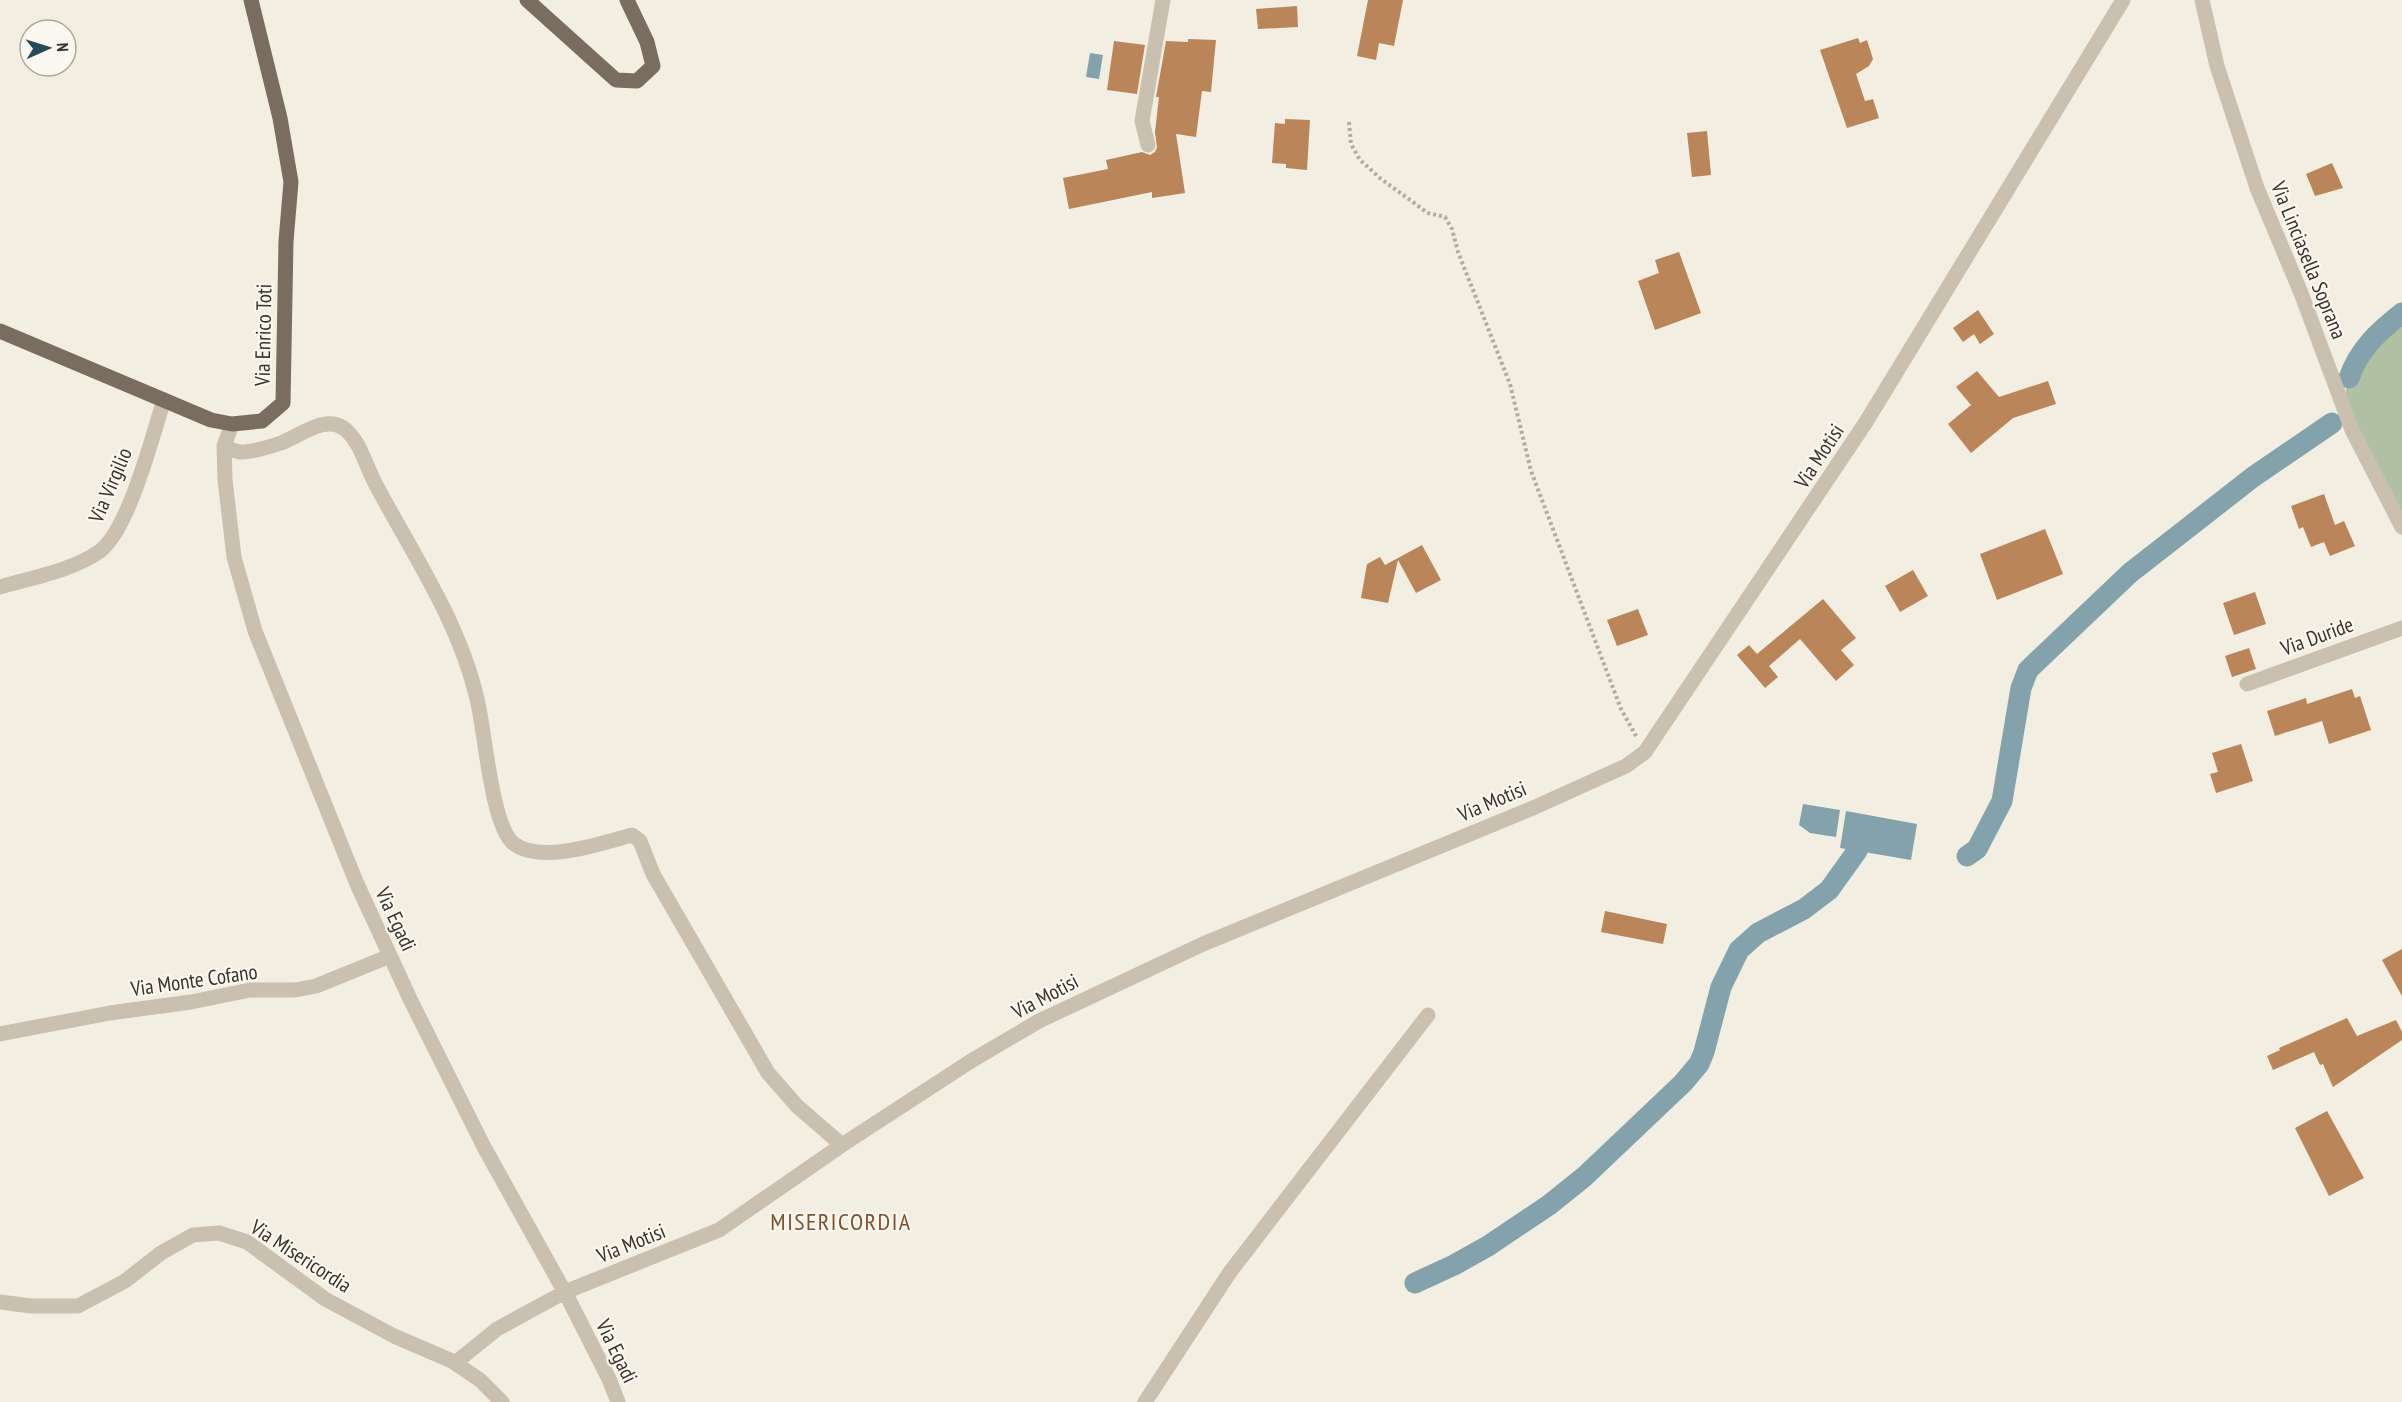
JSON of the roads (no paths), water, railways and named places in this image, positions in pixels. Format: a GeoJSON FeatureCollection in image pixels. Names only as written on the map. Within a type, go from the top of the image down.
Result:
{"type":"FeatureCollection","features":[{"type":"Feature","properties":{"kind":"main road","name":"Via Enrico Toti"},"geometry":{"type":"LineString","coordinates":[[0,331],[211,420],[232,424],[262,422],[282,403],[286,241],[291,182],[280,118],[251,0]]}},
{"type":"Feature","properties":{"kind":"main road"},"geometry":{"type":"LineString","coordinates":[[527,0],[616,80],[637,81],[653,66],[647,42],[627,0]]}},
{"type":"Feature","properties":{"kind":"street"},"geometry":{"type":"LineString","coordinates":[[1148,146],[1142,121],[1163,0]]}},
{"type":"Feature","properties":{"kind":"street","name":"Via Motisi"},"geometry":{"type":"LineString","coordinates":[[454,1362],[497,1329],[565,1292],[719,1230],[842,1145],[971,1061],[1039,1021],[1214,939],[1543,803],[1626,766],[1645,753],[1866,422],[2123,0]]}},
{"type":"Feature","properties":{"kind":"street","name":"Via Linciasella Soprana"},"geometry":{"type":"LineString","coordinates":[[2202,0],[2217,66],[2257,188],[2301,293],[2352,430],[2402,527]]}},
{"type":"Feature","properties":{"kind":"street","name":"Via Virgilio"},"geometry":{"type":"LineString","coordinates":[[0,587],[80,562],[101,551],[118,529],[164,400]]}},
{"type":"Feature","properties":{"kind":"street"},"geometry":{"type":"LineString","coordinates":[[224,446],[239,452],[257,449],[282,442],[312,427],[332,423],[347,430],[361,452],[373,479],[439,600],[458,641],[477,699],[500,820],[513,843],[536,852],[560,853],[632,835],[640,841],[653,874],[768,1073],[798,1106],[842,1145]]}},
{"type":"Feature","properties":{"kind":"street","name":"Via Egadi"},"geometry":{"type":"LineString","coordinates":[[232,424],[224,446],[225,480],[234,557],[255,631],[353,873],[390,956],[484,1147],[565,1292],[609,1379],[618,1402]]}},
{"type":"Feature","properties":{"kind":"street","name":"Via Duride"},"geometry":{"type":"LineString","coordinates":[[2247,684],[2402,628]]}},
{"type":"Feature","properties":{"kind":"street","name":"Via Monte Cofano"},"geometry":{"type":"LineString","coordinates":[[0,1034],[110,1012],[191,1002],[250,990],[294,990],[316,986],[390,956]]}},
{"type":"Feature","properties":{"kind":"street"},"geometry":{"type":"LineString","coordinates":[[1145,1402],[1230,1272],[1428,1015]]}},
{"type":"Feature","properties":{"kind":"street","name":"Via Misericordia"},"geometry":{"type":"LineString","coordinates":[[0,1302],[31,1306],[78,1306],[125,1281],[161,1253],[193,1235],[219,1233],[247,1242],[325,1299],[394,1336],[454,1362],[480,1380],[502,1402]]}},
{"type":"Feature","properties":{"kind":"water"},"geometry":{"type":"Polygon","coordinates":[[[1090,53],[1103,55],[1099,79],[1086,77],[1090,53]]]}},
{"type":"Feature","properties":{"kind":"water"},"geometry":{"type":"Polygon","coordinates":[[[1803,804],[1840,810],[1836,837],[1810,833],[1799,825],[1803,804]]]}},
{"type":"Feature","properties":{"kind":"water"},"geometry":{"type":"Polygon","coordinates":[[[1846,811],[1917,824],[1911,860],[1840,848],[1846,811]]]}},
{"type":"Feature","properties":{"kind":"waterway"},"geometry":{"type":"LineString","coordinates":[[2349,378],[2364,349],[2402,313]]}},
{"type":"Feature","properties":{"kind":"waterway"},"geometry":{"type":"LineString","coordinates":[[1967,856],[1977,849],[2002,801],[2021,688],[2028,670],[2130,573],[2253,477],[2332,423]]}},
{"type":"Feature","properties":{"kind":"waterway"},"geometry":{"type":"LineString","coordinates":[[1415,1283],[1488,1246],[1549,1205],[1584,1177],[1683,1083],[1699,1064],[1721,987],[1739,950],[1758,933],[1804,909],[1829,890],[1857,851]]}},
{"type":"Feature","properties":{"kind":"district","name":"MISERICORDIA"},"geometry":{"type":"Point","coordinates":[841,1221]}}]}
